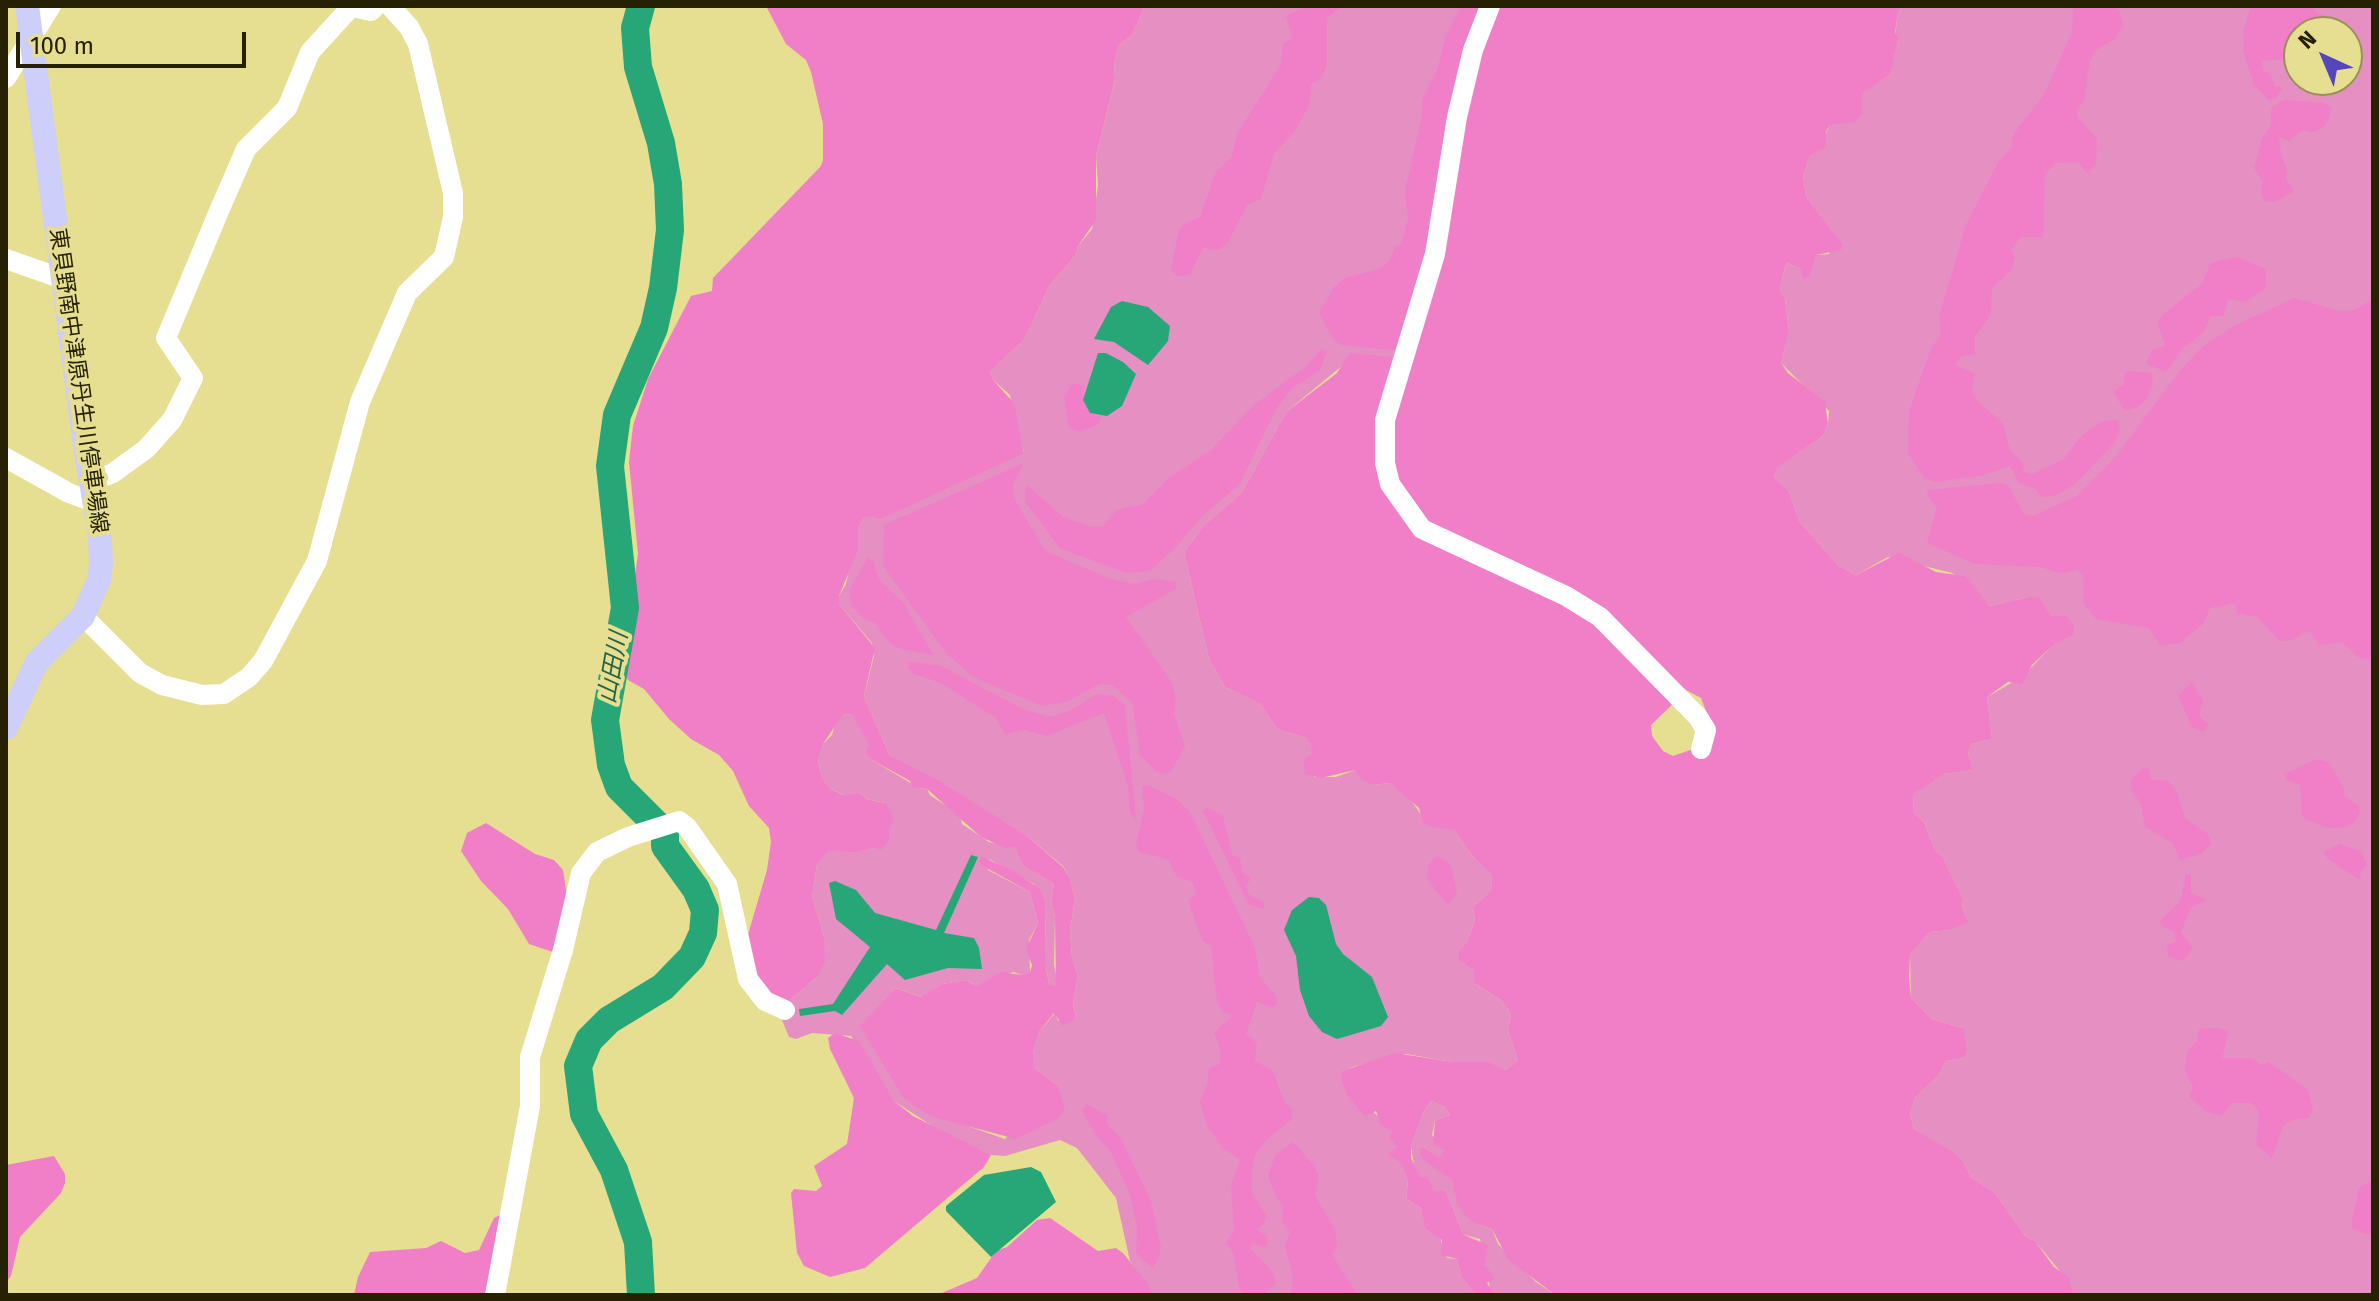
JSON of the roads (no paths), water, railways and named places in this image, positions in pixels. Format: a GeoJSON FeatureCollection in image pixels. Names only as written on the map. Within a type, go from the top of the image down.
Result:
{"type":"FeatureCollection","features":[{"type":"Feature","properties":{"kind":"main road","name":"東貝野南中津原丹生川停車場線"},"geometry":{"type":"LineString","coordinates":[[6,728],[37,662],[83,616],[96,590],[101,564],[100,536],[31,37],[42,7]]}},
{"type":"Feature","properties":{"kind":"street"},"geometry":{"type":"LineString","coordinates":[[6,458],[69,493],[92,492],[146,449],[178,408],[193,378],[169,345],[167,330],[246,149],[287,108],[310,52],[349,6],[371,11],[376,6]]}},
{"type":"Feature","properties":{"kind":"street"},"geometry":{"type":"LineString","coordinates":[[83,616],[140,673],[162,685],[202,695],[224,694],[257,670],[313,569],[360,402],[407,293],[444,257],[453,217],[453,193],[418,44],[409,27],[390,6]]}},
{"type":"Feature","properties":{"kind":"street"},"geometry":{"type":"LineString","coordinates":[[1490,6],[1473,50],[1457,117],[1435,254],[1385,420],[1385,463],[1390,484],[1422,529],[1566,596],[1600,617],[1698,717],[1706,730],[1701,749]]}},
{"type":"Feature","properties":{"kind":"street"},"geometry":{"type":"LineString","coordinates":[[6,78],[31,37]]}},
{"type":"Feature","properties":{"kind":"street"},"geometry":{"type":"LineString","coordinates":[[6,259],[63,279]]}},
{"type":"Feature","properties":{"kind":"street"},"geometry":{"type":"LineString","coordinates":[[495,1295],[530,1106],[530,1057],[556,975],[581,873],[597,852],[679,821],[695,834],[727,884],[748,979],[765,1001],[785,1010]]}},
{"type":"Feature","properties":{"kind":"waterway","name":"山田川"},"geometry":{"type":"LineString","coordinates":[[641,6],[635,28],[638,67],[661,143],[668,184],[670,230],[663,288],[654,328],[617,415],[610,466],[625,608],[605,720],[611,765],[619,787],[665,833],[665,846],[696,889],[705,910],[703,933],[692,957],[663,987],[609,1020],[589,1040],[578,1066],[584,1114],[614,1170],[638,1242],[641,1295]]}}]}
